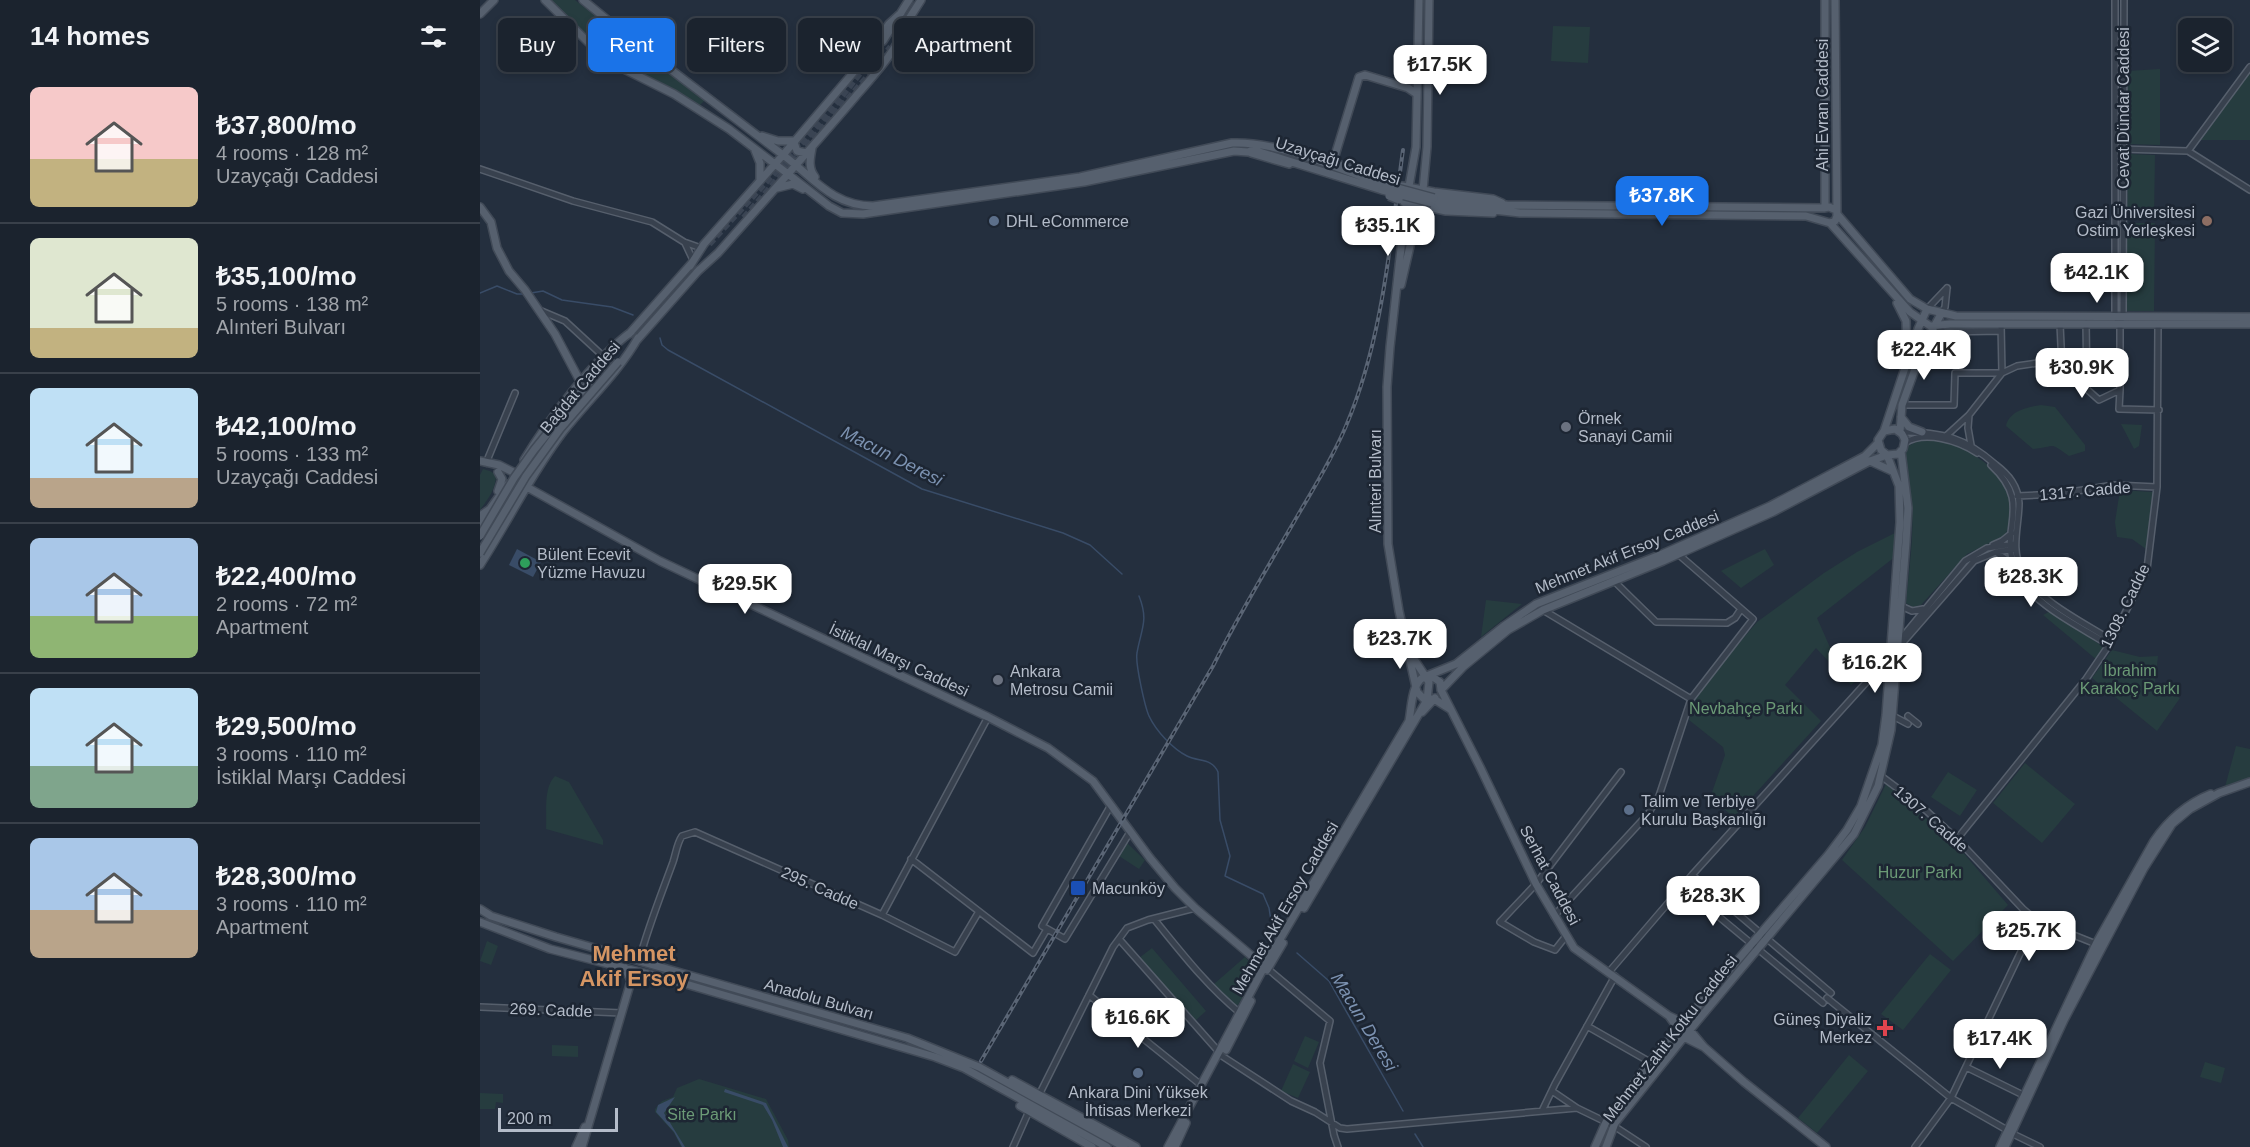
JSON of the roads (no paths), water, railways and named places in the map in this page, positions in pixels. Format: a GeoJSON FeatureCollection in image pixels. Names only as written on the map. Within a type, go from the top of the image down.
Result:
{"type":"FeatureCollection","features":[{"type":"Feature","properties":{"kind":"main road"},"geometry":{"type":"LineString","coordinates":[[480,14],[494,0]]}},
{"type":"Feature","properties":{"kind":"main road","name":"Uzayçağı Caddesi"},"geometry":{"type":"LineString","coordinates":[[545,0],[588,42],[622,68],[704,113],[753,146],[812,193],[842,213],[863,214],[1084,182],[1253,150],[1433,200],[1506,208],[1806,216],[1827,223]]}},
{"type":"Feature","properties":{"kind":"main road","name":"Uzayçağı Caddesi"},"geometry":{"type":"LineString","coordinates":[[583,0],[837,199],[848,204],[873,206],[1080,177],[1232,143],[1253,142],[1286,151],[1386,186]]}},
{"type":"Feature","properties":{"kind":"main road"},"geometry":{"type":"LineString","coordinates":[[883,41],[909,0]]}},
{"type":"Feature","properties":{"kind":"main road"},"geometry":{"type":"LineString","coordinates":[[910,18],[921,0]]}},
{"type":"Feature","properties":{"kind":"main road","name":"Alınteri Bulvarı"},"geometry":{"type":"LineString","coordinates":[[1395,314],[1403,201],[1416,147],[1419,0]]}},
{"type":"Feature","properties":{"kind":"main road","name":"Alınteri Bulvarı"},"geometry":{"type":"LineString","coordinates":[[1416,685],[1399,611],[1388,544],[1387,387],[1395,314],[1423,190],[1427,147],[1429,0]]}},
{"type":"Feature","properties":{"kind":"main road","name":"Ahi Evran Caddesi"},"geometry":{"type":"LineString","coordinates":[[1825,0],[1825,208]]}},
{"type":"Feature","properties":{"kind":"main road","name":"Ahi Evran Caddesi"},"geometry":{"type":"LineString","coordinates":[[1835,0],[1837,212]]}},
{"type":"Feature","properties":{"kind":"main road","name":"Bağdat Caddesi"},"geometry":{"type":"LineString","coordinates":[[480,536],[514,478],[606,356],[631,332],[691,263],[858,67],[889,24],[901,13]]}},
{"type":"Feature","properties":{"kind":"main road"},"geometry":{"type":"LineString","coordinates":[[891,47],[894,42]]}},
{"type":"Feature","properties":{"kind":"main road"},"geometry":{"type":"LineString","coordinates":[[697,272],[718,253],[777,187],[894,49]]}},
{"type":"Feature","properties":{"kind":"main road","name":"Uzayçağı Caddesi"},"geometry":{"type":"LineString","coordinates":[[1333,162],[1359,77],[1365,75],[1417,90]]}},
{"type":"Feature","properties":{"kind":"main road"},"geometry":{"type":"LineString","coordinates":[[704,113],[711,101]]}},
{"type":"Feature","properties":{"kind":"main road"},"geometry":{"type":"LineString","coordinates":[[756,135],[778,141],[794,142],[797,151],[806,153]]}},
{"type":"Feature","properties":{"kind":"main road"},"geometry":{"type":"LineString","coordinates":[[753,146],[763,178],[775,174],[779,179],[777,187]]}},
{"type":"Feature","properties":{"kind":"main road"},"geometry":{"type":"LineString","coordinates":[[812,147],[810,171],[819,185]]}},
{"type":"Feature","properties":{"kind":"main road"},"geometry":{"type":"LineString","coordinates":[[1286,151],[1333,162],[1386,186],[1406,186],[1493,199],[1506,208]]}},
{"type":"Feature","properties":{"kind":"main road"},"geometry":{"type":"LineString","coordinates":[[1248,152],[1420,206],[1474,213],[1506,208]]}},
{"type":"Feature","properties":{"kind":"main road"},"geometry":{"type":"LineString","coordinates":[[800,183],[800,175],[807,174]]}},
{"type":"Feature","properties":{"kind":"main road"},"geometry":{"type":"LineString","coordinates":[[777,187],[793,184],[812,193]]}},
{"type":"Feature","properties":{"kind":"main road"},"geometry":{"type":"LineString","coordinates":[[480,207],[491,222],[497,249],[508,271],[525,290],[555,334],[581,383]]}},
{"type":"Feature","properties":{"kind":"main road"},"geometry":{"type":"LineString","coordinates":[[2250,317],[2119,318],[1941,314],[1910,299],[1832,207],[1825,208],[1821,215],[1910,312],[1927,325],[2001,327],[2086,323],[2119,318],[2158,324],[2250,326]]}},
{"type":"Feature","properties":{"kind":"main road","name":"Uzayçağı Caddesi"},"geometry":{"type":"LineString","coordinates":[[1506,208],[1825,208]]}},
{"type":"Feature","properties":{"kind":"main road"},"geometry":{"type":"LineString","coordinates":[[1827,223],[1835,221],[1837,212]]}},
{"type":"Feature","properties":{"kind":"main road","name":"Bağdat Caddesi"},"geometry":{"type":"LineString","coordinates":[[480,553],[526,476],[560,429],[717,250]]}},
{"type":"Feature","properties":{"kind":"main road"},"geometry":{"type":"LineString","coordinates":[[1892,293],[1906,321],[1909,338],[1907,363]]}},
{"type":"Feature","properties":{"kind":"main road"},"geometry":{"type":"LineString","coordinates":[[1927,309],[1884,431],[1879,436],[1878,443],[1881,450],[1887,454],[1894,455],[1901,452],[1905,443],[1900,432],[1902,405],[1923,347],[1941,314]]}},
{"type":"Feature","properties":{"kind":"main road"},"geometry":{"type":"LineString","coordinates":[[480,564],[535,472],[564,431],[626,359],[638,338]]}},
{"type":"Feature","properties":{"kind":"main road"},"geometry":{"type":"LineString","coordinates":[[480,516],[490,508],[544,429],[606,356]]}},
{"type":"Feature","properties":{"kind":"main road"},"geometry":{"type":"LineString","coordinates":[[1901,417],[1909,427],[1922,432]]}},
{"type":"Feature","properties":{"kind":"main road"},"geometry":{"type":"LineString","coordinates":[[1884,431],[1892,429],[1900,432]]}},
{"type":"Feature","properties":{"kind":"main road","name":"Mehmet Akif Ersoy Caddesi"},"geometry":{"type":"LineString","coordinates":[[1676,551],[1865,456],[1878,443]]}},
{"type":"Feature","properties":{"kind":"main road","name":"Mehmet Zahit Kotku Caddesi"},"geometry":{"type":"LineString","coordinates":[[1764,936],[1854,834],[1881,776],[1899,643],[1908,508],[1901,452]]}},
{"type":"Feature","properties":{"kind":"main road","name":"Mehmet Akif Ersoy Caddesi"},"geometry":{"type":"LineString","coordinates":[[1431,700],[1426,675],[1461,664],[1508,630],[1543,610],[1676,551],[1773,512],[1887,454]]}},
{"type":"Feature","properties":{"kind":"main road","name":"Mehmet Zahit Kotku Caddesi"},"geometry":{"type":"LineString","coordinates":[[1887,454],[1899,486],[1900,522],[1889,674],[1889,715]]}},
{"type":"Feature","properties":{"kind":"main road"},"geometry":{"type":"LineString","coordinates":[[1870,461],[1893,471]]}},
{"type":"Feature","properties":{"kind":"main road"},"geometry":{"type":"LineString","coordinates":[[485,463],[499,465],[514,475],[516,486],[527,484]]}},
{"type":"Feature","properties":{"kind":"main road"},"geometry":{"type":"LineString","coordinates":[[480,528],[501,484],[502,477],[485,463]]}},
{"type":"Feature","properties":{"kind":"main road"},"geometry":{"type":"LineString","coordinates":[[522,463],[526,471],[535,472]]}},
{"type":"Feature","properties":{"kind":"main road"},"geometry":{"type":"LineString","coordinates":[[498,472],[514,475],[525,474],[527,484]]}},
{"type":"Feature","properties":{"kind":"main road","name":"İstiklal Marşı Caddesi"},"geometry":{"type":"LineString","coordinates":[[527,484],[575,515],[660,561],[988,717],[1048,748],[1089,777],[1161,872],[1195,908],[1264,958],[1266,968]]}},
{"type":"Feature","properties":{"kind":"main road"},"geometry":{"type":"LineString","coordinates":[[506,486],[515,488],[520,495]]}},
{"type":"Feature","properties":{"kind":"main road","name":"Mehmet Akif Ersoy Caddesi"},"geometry":{"type":"LineString","coordinates":[[1171,1146],[1187,1120],[1266,968],[1264,958],[1431,700],[1461,664],[1504,626],[1536,604],[1613,578]]}},
{"type":"Feature","properties":{"kind":"main road"},"geometry":{"type":"LineString","coordinates":[[1536,604],[1543,610]]}},
{"type":"Feature","properties":{"kind":"main road","name":"Alınteri Bulvarı"},"geometry":{"type":"LineString","coordinates":[[1407,648],[1426,675],[1438,679],[1441,690]]}},
{"type":"Feature","properties":{"kind":"main road"},"geometry":{"type":"LineString","coordinates":[[1426,675],[1416,685],[1418,695],[1450,708]]}},
{"type":"Feature","properties":{"kind":"main road","name":"Mehmet Akif Ersoy Caddesi"},"geometry":{"type":"LineString","coordinates":[[1264,958],[1275,948],[1409,721],[1416,685]]}},
{"type":"Feature","properties":{"kind":"main road","name":"Serhat Caddesi"},"geometry":{"type":"LineString","coordinates":[[1441,690],[1536,884],[1575,948],[1669,1016],[1684,1023],[1704,1047],[1785,1116],[1826,1147]]}},
{"type":"Feature","properties":{"kind":"main road","name":"Mehmet Zahit Kotku Caddesi"},"geometry":{"type":"LineString","coordinates":[[1606,1147],[1614,1126],[1854,819],[1878,760],[1888,724]]}},
{"type":"Feature","properties":{"kind":"main road"},"geometry":{"type":"LineString","coordinates":[[2000,1147],[2144,868],[2172,824],[2190,809],[2219,793],[2250,782]]}},
{"type":"Feature","properties":{"kind":"main road"},"geometry":{"type":"LineString","coordinates":[[2005,1147],[2024,1095],[2096,944],[2132,877],[2164,826],[2188,804],[2219,793]]}},
{"type":"Feature","properties":{"kind":"main road","name":"Anadolu Bulvarı"},"geometry":{"type":"LineString","coordinates":[[480,909],[491,916],[556,938],[898,1035],[979,1067],[1124,1147]]}},
{"type":"Feature","properties":{"kind":"main road","name":"Anadolu Bulvarı"},"geometry":{"type":"LineString","coordinates":[[480,922],[550,949],[647,973],[935,1057],[976,1076],[1107,1147]]}},
{"type":"Feature","properties":{"kind":"main road","name":"Mehmet Zahit Kotku Caddesi"},"geometry":{"type":"LineString","coordinates":[[1595,1147],[1606,1122],[1650,1062],[1755,947]]}},
{"type":"Feature","properties":{"kind":"main road"},"geometry":{"type":"LineString","coordinates":[[582,1147],[631,981],[625,968]]}},
{"type":"Feature","properties":{"kind":"main road","name":"Mehmet Akif Ersoy Caddesi"},"geometry":{"type":"LineString","coordinates":[[1171,1146],[1201,1085],[1221,1054],[1240,1013],[1266,968]]}},
{"type":"Feature","properties":{"kind":"main road"},"geometry":{"type":"LineString","coordinates":[[631,981],[647,973]]}},
{"type":"Feature","properties":{"kind":"main road","name":"Serhat Caddesi"},"geometry":{"type":"LineString","coordinates":[[1669,1016],[1684,1037],[1704,1047]]}},
{"type":"Feature","properties":{"kind":"main road"},"geometry":{"type":"LineString","coordinates":[[979,1067],[1008,1079],[1136,1147]]}},
{"type":"Feature","properties":{"kind":"main road"},"geometry":{"type":"LineString","coordinates":[[976,1076],[1029,1111],[1092,1147]]}},
{"type":"Feature","properties":{"kind":"main road"},"geometry":{"type":"LineString","coordinates":[[576,1147],[590,1117]]}},
{"type":"Feature","properties":{"kind":"street","name":"Cevat Dündar Caddesi"},"geometry":{"type":"LineString","coordinates":[[2115,0],[2115,149],[2119,318]]}},
{"type":"Feature","properties":{"kind":"street","name":"Cevat Dündar Caddesi"},"geometry":{"type":"LineString","coordinates":[[2119,318],[2124,0]]}},
{"type":"Feature","properties":{"kind":"street"},"geometry":{"type":"LineString","coordinates":[[2188,151],[2250,67]]}},
{"type":"Feature","properties":{"kind":"street"},"geometry":{"type":"LineString","coordinates":[[2115,149],[2188,151],[2250,190]]}},
{"type":"Feature","properties":{"kind":"street"},"geometry":{"type":"LineString","coordinates":[[480,169],[573,201],[652,222],[684,242],[705,246]]}},
{"type":"Feature","properties":{"kind":"street"},"geometry":{"type":"LineString","coordinates":[[684,242],[691,263]]}},
{"type":"Feature","properties":{"kind":"street"},"geometry":{"type":"LineString","coordinates":[[1927,309],[1947,288],[1945,307],[1941,314]]}},
{"type":"Feature","properties":{"kind":"street"},"geometry":{"type":"LineString","coordinates":[[538,310],[565,321],[606,356]]}},
{"type":"Feature","properties":{"kind":"street"},"geometry":{"type":"LineString","coordinates":[[2119,318],[2119,409],[2158,410]]}},
{"type":"Feature","properties":{"kind":"street"},"geometry":{"type":"LineString","coordinates":[[2086,323],[2087,388]]}},
{"type":"Feature","properties":{"kind":"street"},"geometry":{"type":"LineString","coordinates":[[2060,324],[2062,366]]}},
{"type":"Feature","properties":{"kind":"street","name":"1308. Cadde"},"geometry":{"type":"LineString","coordinates":[[1957,838],[2054,720],[2110,643],[2147,569],[2157,487],[2158,324]]}},
{"type":"Feature","properties":{"kind":"street"},"geometry":{"type":"LineString","coordinates":[[1946,435],[1969,415],[2002,372],[2001,327]]}},
{"type":"Feature","properties":{"kind":"street"},"geometry":{"type":"LineString","coordinates":[[1902,405],[1954,405],[1955,373],[2002,372],[2017,366],[2038,363],[2062,366],[2099,400],[2120,390]]}},
{"type":"Feature","properties":{"kind":"street"},"geometry":{"type":"LineString","coordinates":[[485,463],[515,393]]}},
{"type":"Feature","properties":{"kind":"street"},"geometry":{"type":"LineString","coordinates":[[1969,415],[1968,428],[1971,445]]}},
{"type":"Feature","properties":{"kind":"street"},"geometry":{"type":"LineString","coordinates":[[1900,432],[1946,435],[1971,445],[1986,455],[2010,478],[2015,496],[2013,547],[2023,573],[2044,597],[2110,643]]}},
{"type":"Feature","properties":{"kind":"street"},"geometry":{"type":"LineString","coordinates":[[1905,443],[1918,438],[1945,439],[1962,444],[1986,460],[2003,476],[2015,496],[2012,533],[2014,566]]}},
{"type":"Feature","properties":{"kind":"street","name":"1317. Cadde"},"geometry":{"type":"LineString","coordinates":[[2015,496],[2058,494],[2114,485],[2157,487]]}},
{"type":"Feature","properties":{"kind":"street"},"geometry":{"type":"LineString","coordinates":[[1542,1112],[1612,974],[1692,875],[1891,655],[1923,609],[1965,561],[2012,533]]}},
{"type":"Feature","properties":{"kind":"street"},"geometry":{"type":"LineString","coordinates":[[1987,548],[2013,547]]}},
{"type":"Feature","properties":{"kind":"street"},"geometry":{"type":"LineString","coordinates":[[1899,643],[1974,561],[2013,547]]}},
{"type":"Feature","properties":{"kind":"street"},"geometry":{"type":"LineString","coordinates":[[1554,916],[1648,814],[1659,796],[1691,699],[1753,619],[1676,551]]}},
{"type":"Feature","properties":{"kind":"street"},"geometry":{"type":"LineString","coordinates":[[1995,552],[2006,557],[2029,590],[2044,604],[2110,643]]}},
{"type":"Feature","properties":{"kind":"street"},"geometry":{"type":"LineString","coordinates":[[1613,578],[1656,621],[1727,623],[1735,618],[1741,609]]}},
{"type":"Feature","properties":{"kind":"street"},"geometry":{"type":"LineString","coordinates":[[1901,606],[1912,610],[1923,609]]}},
{"type":"Feature","properties":{"kind":"street"},"geometry":{"type":"LineString","coordinates":[[1543,610],[1691,699]]}},
{"type":"Feature","properties":{"kind":"street"},"geometry":{"type":"LineString","coordinates":[[1879,668],[1886,670],[1889,674]]}},
{"type":"Feature","properties":{"kind":"street"},"geometry":{"type":"LineString","coordinates":[[1888,724],[1908,724],[1889,715]]}},
{"type":"Feature","properties":{"kind":"street"},"geometry":{"type":"LineString","coordinates":[[1908,716],[1918,724]]}},
{"type":"Feature","properties":{"kind":"street"},"geometry":{"type":"LineString","coordinates":[[882,915],[988,717]]}},
{"type":"Feature","properties":{"kind":"street"},"geometry":{"type":"LineString","coordinates":[[1566,936],[1556,950],[1534,942],[1500,922],[1536,884],[1621,772]]}},
{"type":"Feature","properties":{"kind":"street","name":"1307. Cadde"},"geometry":{"type":"LineString","coordinates":[[1881,776],[1920,805],[1957,838],[2036,920],[2096,944]]}},
{"type":"Feature","properties":{"kind":"street"},"geometry":{"type":"LineString","coordinates":[[1111,806],[1042,926],[1065,939],[1130,832]]}},
{"type":"Feature","properties":{"kind":"street","name":"295. Cadde"},"geometry":{"type":"LineString","coordinates":[[639,961],[650,921],[682,836],[695,832],[882,915],[955,952],[978,913]]}},
{"type":"Feature","properties":{"kind":"street"},"geometry":{"type":"LineString","coordinates":[[911,859],[978,913],[1033,953],[1047,929]]}},
{"type":"Feature","properties":{"kind":"street"},"geometry":{"type":"LineString","coordinates":[[1692,875],[1764,936],[1827,998]]}},
{"type":"Feature","properties":{"kind":"street"},"geometry":{"type":"LineString","coordinates":[[1683,887],[1755,947],[1827,998],[1951,1098],[2040,1147]]}},
{"type":"Feature","properties":{"kind":"street"},"geometry":{"type":"LineString","coordinates":[[1039,1095],[1113,946],[1127,928],[1195,908]]}},
{"type":"Feature","properties":{"kind":"street"},"geometry":{"type":"LineString","coordinates":[[1154,919],[1218,995],[1240,1013]]}},
{"type":"Feature","properties":{"kind":"street"},"geometry":{"type":"LineString","coordinates":[[1915,1147],[1951,1098],[2036,920]]}},
{"type":"Feature","properties":{"kind":"street"},"geometry":{"type":"LineString","coordinates":[[1119,939],[1221,1054],[1276,1091],[1347,1130],[1577,1108]]}},
{"type":"Feature","properties":{"kind":"street"},"geometry":{"type":"LineString","coordinates":[[1266,968],[1330,1021],[1320,1062],[1331,1123],[1338,1147]]}},
{"type":"Feature","properties":{"kind":"street"},"geometry":{"type":"LineString","coordinates":[[1089,995],[1201,1085]]}},
{"type":"Feature","properties":{"kind":"street","name":"269. Cadde"},"geometry":{"type":"LineString","coordinates":[[480,1007],[622,1013]]}},
{"type":"Feature","properties":{"kind":"street"},"geometry":{"type":"LineString","coordinates":[[1587,1026],[1650,1062]]}},
{"type":"Feature","properties":{"kind":"street"},"geometry":{"type":"LineString","coordinates":[[1966,1067],[2024,1095]]}},
{"type":"Feature","properties":{"kind":"street"},"geometry":{"type":"LineString","coordinates":[[1552,1091],[1577,1108],[1614,1126],[1646,1147]]}},
{"type":"Feature","properties":{"kind":"street"},"geometry":{"type":"LineString","coordinates":[[1013,1147],[1029,1111]]}},
{"type":"Feature","properties":{"kind":"water","name":"Bülent Ecevit Yüzme Havuzu"},"geometry":{"type":"Polygon","coordinates":[[[517,549],[541,562],[533,577],[509,565],[517,549]]]}},
{"type":"Feature","properties":{"kind":"water"},"geometry":{"type":"Polygon","coordinates":[[[725,1089],[766,1103],[788,1147],[783,1147],[763,1105],[724,1092],[725,1089]]]}},
{"type":"Feature","properties":{"kind":"water"},"geometry":{"type":"Polygon","coordinates":[[[675,1097],[664,1113],[685,1147],[682,1147],[674,1132],[656,1112],[658,1105],[675,1097]]]}},
{"type":"Feature","properties":{"kind":"waterway","name":"Macun Deresi"},"geometry":{"type":"LineString","coordinates":[[480,293],[497,286],[517,294],[526,294]]}},
{"type":"Feature","properties":{"kind":"waterway","name":"Macun Deresi"},"geometry":{"type":"LineString","coordinates":[[531,293],[543,291],[562,300],[612,307],[633,315]]}},
{"type":"Feature","properties":{"kind":"waterway","name":"Macun Deresi"},"geometry":{"type":"LineString","coordinates":[[660,338],[662,345],[668,350],[922,489],[1063,533],[1090,545],[1122,574]]}},
{"type":"Feature","properties":{"kind":"waterway","name":"Macun Deresi"},"geometry":{"type":"LineString","coordinates":[[1139,596],[1144,619],[1137,658],[1149,716],[1160,733],[1176,749],[1192,758],[1209,762],[1218,772],[1220,820],[1230,856],[1225,876],[1263,894],[1269,908],[1273,933]]}},
{"type":"Feature","properties":{"kind":"waterway","name":"Macun Deresi"},"geometry":{"type":"LineString","coordinates":[[1297,953],[1329,981],[1403,1111]]}},
{"type":"Feature","properties":{"kind":"waterway","name":"Macun Deresi"},"geometry":{"type":"LineString","coordinates":[[1415,1134],[1423,1147]]}},
{"type":"Feature","properties":{"kind":"tunnel"},"geometry":{"type":"LineString","coordinates":[[709,244],[843,95],[883,41]]}},
{"type":"Feature","properties":{"kind":"tunnel"},"geometry":{"type":"LineString","coordinates":[[744,218],[891,47]]}},
{"type":"Feature","properties":{"kind":"railway"},"geometry":{"type":"LineString","coordinates":[[981,1061],[1213,666],[1341,438],[1359,393],[1377,325],[1403,150]]}},
{"type":"Feature","properties":{"kind":"place","name":"DHL eCommerce"},"geometry":{"type":"Point","coordinates":[994,221]}},
{"type":"Feature","properties":{"kind":"place","name":"Gazi Üniversitesi Ostim Yerleşkesi"},"geometry":{"type":"Point","coordinates":[2207,221]}},
{"type":"Feature","properties":{"kind":"place","name":"Örnek Sanayi Camii"},"geometry":{"type":"Point","coordinates":[1566,427]}},
{"type":"Feature","properties":{"kind":"place","name":"Bülent Ecevit Yüzme Havuzu"},"geometry":{"type":"Point","coordinates":[525,563]}},
{"type":"Feature","properties":{"kind":"place","name":"Ankara Metrosu Camii"},"geometry":{"type":"Point","coordinates":[998,680]}},
{"type":"Feature","properties":{"kind":"place","name":"Talim ve Terbiye Kurulu Başkanlığı"},"geometry":{"type":"Point","coordinates":[1629,810]}},
{"type":"Feature","properties":{"kind":"place","name":"Macunköy"},"geometry":{"type":"Point","coordinates":[1078,888]}},
{"type":"Feature","properties":{"kind":"place","name":"Güneş Diyaliz Merkez"},"geometry":{"type":"Point","coordinates":[1885,1028]}},
{"type":"Feature","properties":{"kind":"place","name":"Ankara Dini Yüksek İhtisas Merkezi"},"geometry":{"type":"Point","coordinates":[1138,1073]}},
{"type":"Feature","properties":{"kind":"district","name":"Mehmet Akif Ersoy"},"geometry":{"type":"Point","coordinates":[634,966]}},
{"type":"Feature","properties":{"kind":"park label","name":"İbrahim Karakoç Parkı"},"geometry":{"type":"Point","coordinates":[2130,679]}},
{"type":"Feature","properties":{"kind":"park label","name":"Nevbahçe Parkı"},"geometry":{"type":"Point","coordinates":[1746,708]}},
{"type":"Feature","properties":{"kind":"park label","name":"Huzur Parkı"},"geometry":{"type":"Point","coordinates":[1920,872]}},
{"type":"Feature","properties":{"kind":"park label","name":"Site Parkı"},"geometry":{"type":"Point","coordinates":[702,1114]}}]}
